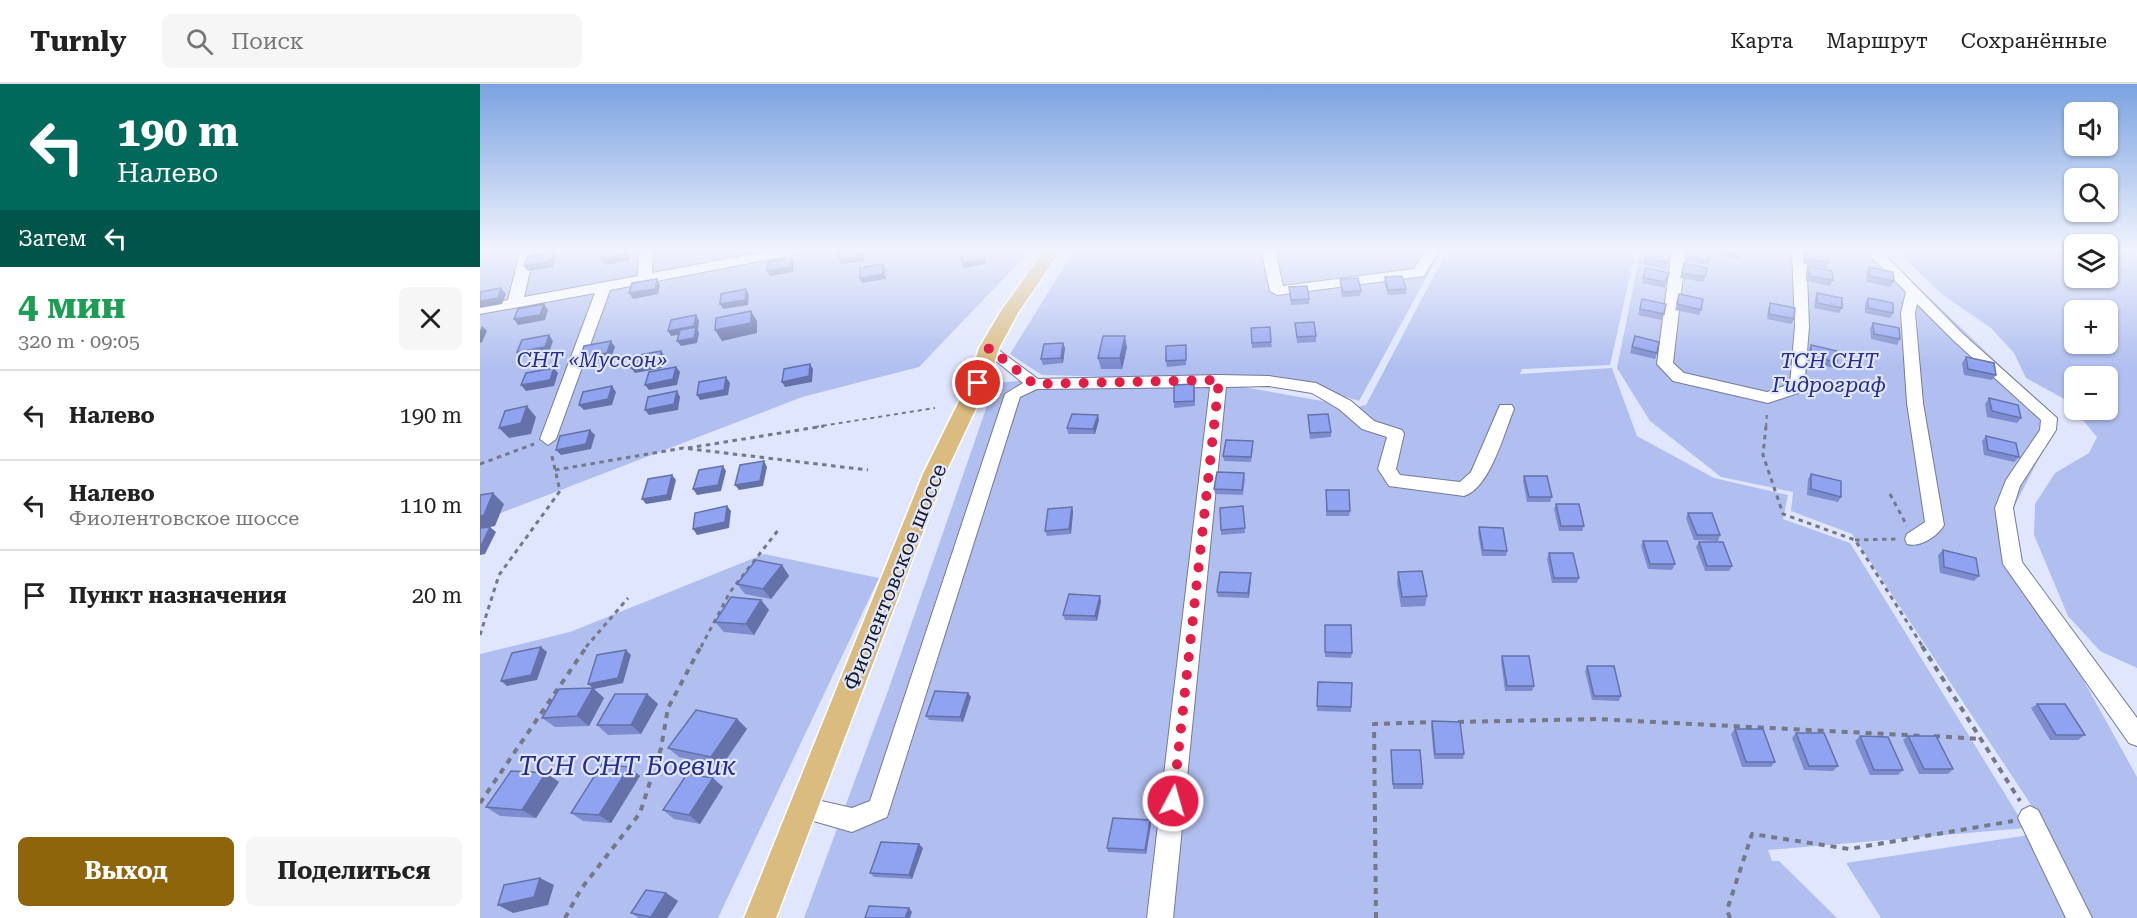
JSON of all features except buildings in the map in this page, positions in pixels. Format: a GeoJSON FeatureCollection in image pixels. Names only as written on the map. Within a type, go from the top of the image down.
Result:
{"type":"FeatureCollection","features":[{"type":"Feature","properties":{"kind":"main road","name":"Фиолентовское шоссе"},"geometry":{"type":"LineString","coordinates":[[760,918],[934,474],[978,383],[989,348],[1026,288]]}},
{"type":"Feature","properties":{"kind":"lane"},"geometry":{"type":"LineString","coordinates":[[515,303],[519,288]]}},
{"type":"Feature","properties":{"kind":"lane"},"geometry":{"type":"LineString","coordinates":[[480,310],[599,288]]}},
{"type":"Feature","properties":{"kind":"lane"},"geometry":{"type":"LineString","coordinates":[[548,439],[604,288]]}},
{"type":"Feature","properties":{"kind":"lane"},"geometry":{"type":"LineString","coordinates":[[1276,288],[1277,291],[1301,288]]}},
{"type":"Feature","properties":{"kind":"lane"},"geometry":{"type":"LineString","coordinates":[[1674,288],[1665,364],[1679,377],[1768,398],[1798,387],[1802,326],[1801,288]]}},
{"type":"Feature","properties":{"kind":"lane"},"geometry":{"type":"LineString","coordinates":[[1909,288],[1958,337],[2049,418],[2048,430],[2012,485],[2004,508],[2013,564],[2137,736]]}},
{"type":"Feature","properties":{"kind":"lane"},"geometry":{"type":"LineString","coordinates":[[1913,292],[1908,313],[1915,403],[1935,525],[1914,538]]}},
{"type":"Feature","properties":{"kind":"lane"},"geometry":{"type":"LineString","coordinates":[[989,348],[1034,384]]}},
{"type":"Feature","properties":{"kind":"lane"},"geometry":{"type":"LineString","coordinates":[[1160,918],[1219,380]]}},
{"type":"Feature","properties":{"kind":"lane"},"geometry":{"type":"LineString","coordinates":[[804,808],[852,820],[879,810],[1013,394],[1034,384],[1219,380],[1269,381],[1316,388],[1345,405],[1368,425],[1396,434],[1387,469],[1395,481],[1464,489],[1478,475],[1506,409]]}},
{"type":"Feature","properties":{"kind":"lane"},"geometry":{"type":"LineString","coordinates":[[2030,818],[2079,918]]}},
{"type":"Feature","properties":{"kind":"path"},"geometry":{"type":"LineString","coordinates":[[1768,398],[1763,455],[1783,514],[1855,540],[1914,538],[1890,494]]}},
{"type":"Feature","properties":{"kind":"path"},"geometry":{"type":"LineString","coordinates":[[555,471],[935,408]]}},
{"type":"Feature","properties":{"kind":"path"},"geometry":{"type":"LineString","coordinates":[[480,464],[548,439],[560,491],[498,575],[480,635]]}},
{"type":"Feature","properties":{"kind":"path"},"geometry":{"type":"LineString","coordinates":[[683,448],[868,470]]}},
{"type":"Feature","properties":{"kind":"path"},"geometry":{"type":"LineString","coordinates":[[565,918],[581,889],[640,813],[661,748],[668,708],[730,591],[779,529]]}},
{"type":"Feature","properties":{"kind":"path"},"geometry":{"type":"LineString","coordinates":[[1730,918],[1727,910],[1752,834],[1849,849],[2030,818],[1855,540]]}},
{"type":"Feature","properties":{"kind":"path"},"geometry":{"type":"LineString","coordinates":[[480,803],[585,648],[628,598]]}},
{"type":"Feature","properties":{"kind":"path"},"geometry":{"type":"LineString","coordinates":[[1456,722],[1596,719],[1980,739]]}},
{"type":"Feature","properties":{"kind":"path"},"geometry":{"type":"LineString","coordinates":[[1376,918],[1374,724],[1444,722]]}},
{"type":"Feature","properties":{"kind":"green space","name":"СНТ «Муссон»"},"geometry":{"type":"Polygon","coordinates":[[[480,288],[995,288],[919,367],[802,397],[480,521],[480,288]]]}},
{"type":"Feature","properties":{"kind":"green space"},"geometry":{"type":"Polygon","coordinates":[[[1051,288],[1421,288],[1359,401],[1299,382],[1042,375],[1010,354],[1051,288]]]}},
{"type":"Feature","properties":{"kind":"green space"},"geometry":{"type":"Polygon","coordinates":[[[1428,288],[1627,288],[1610,365],[1522,369],[1520,374],[1612,368],[1637,436],[1714,478],[1788,495],[1783,519],[1850,543],[2026,828],[1768,850],[1772,861],[1779,861],[1837,918],[804,918],[889,688],[995,383],[1042,379],[1232,385],[1356,407],[1366,405],[1428,288]]]}},
{"type":"Feature","properties":{"kind":"green space","name":"ТСН СНТ Гидрограф"},"geometry":{"type":"Polygon","coordinates":[[[1633,288],[1920,288],[2058,421],[2013,509],[2021,567],[2137,777],[2137,918],[1881,918],[1846,863],[2049,832],[1852,534],[1791,511],[1793,492],[1721,477],[1650,421],[1617,368],[1633,288]]]}},
{"type":"Feature","properties":{"kind":"green space"},"geometry":{"type":"Polygon","coordinates":[[[1936,288],[2137,288],[2137,668],[2100,651],[2068,616],[2034,535],[2035,504],[2055,473],[2089,453],[2097,437],[2083,420],[2118,420],[2118,366],[2064,366],[2064,399],[2026,378],[2014,353],[1991,328],[1936,288]]]}},
{"type":"Feature","properties":{"kind":"green space","name":"ТСН СНТ Боевик"},"geometry":{"type":"Polygon","coordinates":[[[764,554],[879,578],[718,918],[480,918],[480,654],[570,632],[764,554]]]}},
{"type":"Feature","properties":{"kind":"route"},"geometry":{"type":"LineString","coordinates":[[978,383],[989,348],[1034,384],[1219,380],[1173,801]]}}]}
